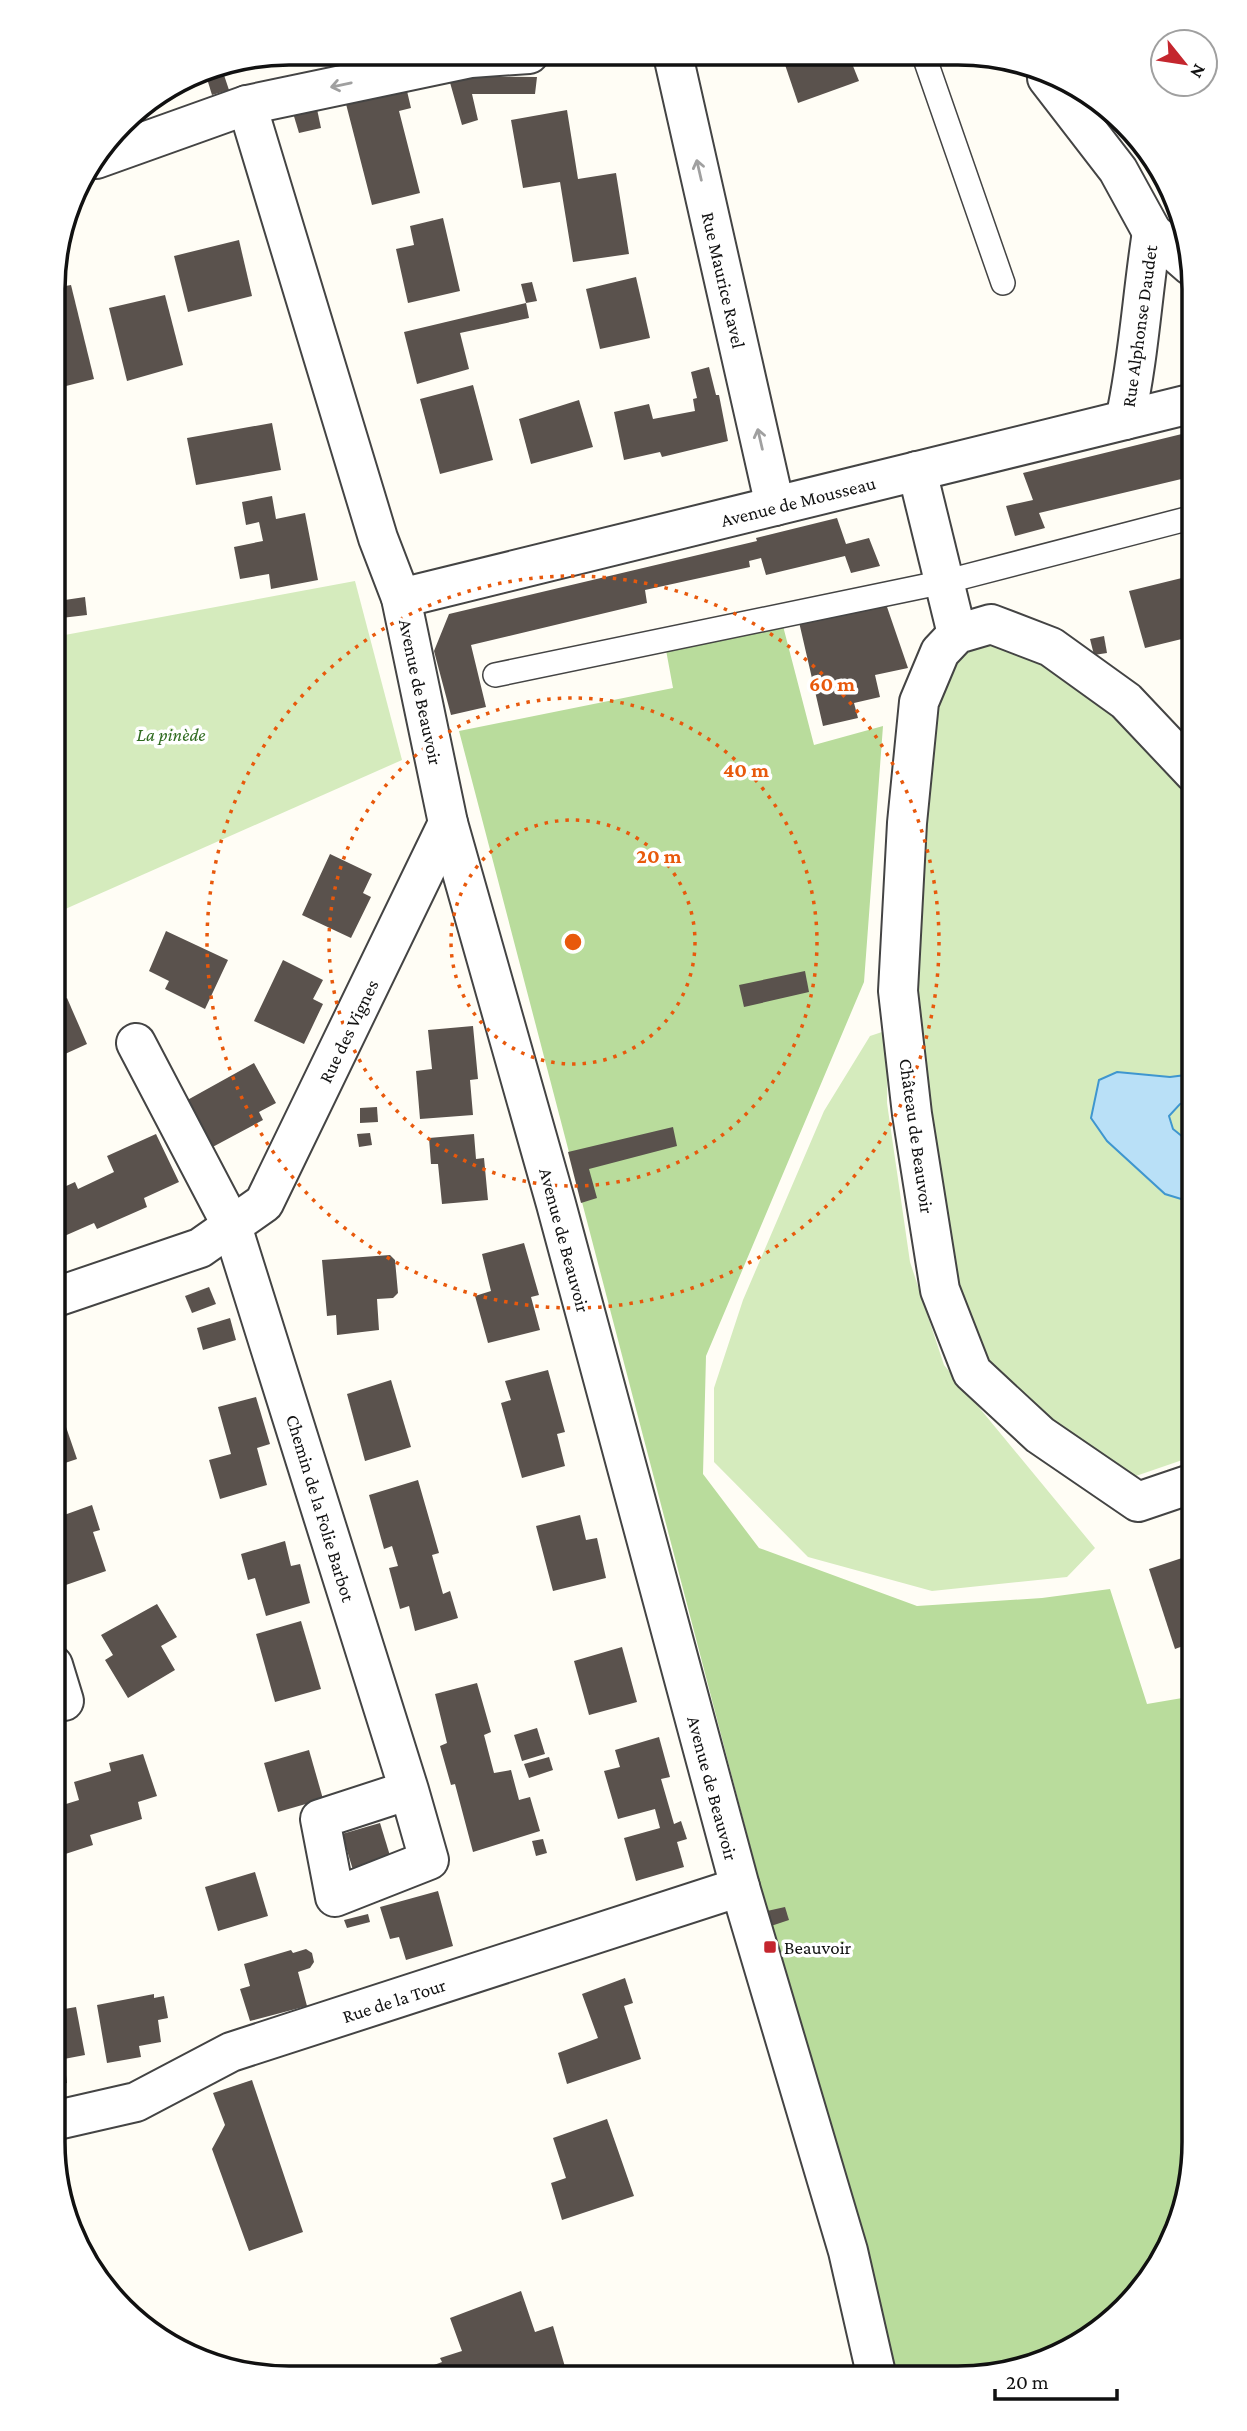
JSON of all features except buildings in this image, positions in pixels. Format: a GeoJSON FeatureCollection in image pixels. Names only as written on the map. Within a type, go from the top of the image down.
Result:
{"type":"FeatureCollection","features":[{"type":"Feature","properties":{"kind":"street"},"geometry":{"type":"LineString","coordinates":[[109,154],[247,105],[438,65]]}},
{"type":"Feature","properties":{"kind":"street","name":"Rue Maurice Ravel"},"geometry":{"type":"LineString","coordinates":[[675,65],[775,506]]}},
{"type":"Feature","properties":{"kind":"street","name":"Rue Alphonse Daudet"},"geometry":{"type":"LineString","coordinates":[[1053,86],[1118,170],[1152,232],[1180,256]]}},
{"type":"Feature","properties":{"kind":"street","name":"Avenue de Beauvoir"},"geometry":{"type":"LineString","coordinates":[[247,105],[378,538],[401,598],[448,823],[556,1204],[740,1887],[848,2252],[874,2366]]}},
{"type":"Feature","properties":{"kind":"street","name":"Rue Alphonse Daudet"},"geometry":{"type":"LineString","coordinates":[[1125,420],[1136,371],[1140,301],[1152,232]]}},
{"type":"Feature","properties":{"kind":"street","name":"Avenue de Mousseau"},"geometry":{"type":"LineString","coordinates":[[401,598],[1182,406]]}},
{"type":"Feature","properties":{"kind":"street"},"geometry":{"type":"LineString","coordinates":[[917,471],[957,634],[991,624],[1051,648],[1126,701],[1182,760]]}},
{"type":"Feature","properties":{"kind":"street","name":"Château de Beauvoir"},"geometry":{"type":"LineString","coordinates":[[957,634],[940,652],[919,702],[907,823],[898,991],[912,1114],[940,1290],[972,1372],[1040,1435],[1138,1502],[1182,1487]]}},
{"type":"Feature","properties":{"kind":"street","name":"Rue des Vignes"},"geometry":{"type":"LineString","coordinates":[[65,1294],[200,1248],[264,1203],[448,823]]}},
{"type":"Feature","properties":{"kind":"street"},"geometry":{"type":"LineString","coordinates":[[136,1043],[232,1226]]}},
{"type":"Feature","properties":{"kind":"street","name":"Chemin de la Folie Barbot"},"geometry":{"type":"LineString","coordinates":[[232,1226],[409,1790]]}},
{"type":"Feature","properties":{"kind":"street","name":"Rue de la Tour"},"geometry":{"type":"LineString","coordinates":[[65,2118],[136,2102],[232,2052],[740,1887]]}},
{"type":"Feature","properties":{"kind":"lane"},"geometry":{"type":"LineString","coordinates":[[927,65],[1003,283]]}},
{"type":"Feature","properties":{"kind":"lane"},"geometry":{"type":"LineString","coordinates":[[495,675],[944,582],[1182,520]]}},
{"type":"Feature","properties":{"kind":"green space","name":"La pinède"},"geometry":{"type":"Polygon","coordinates":[[[355,581],[402,760],[65,909],[65,635],[355,581]]]}},
{"type":"Feature","properties":{"kind":"green space"},"geometry":{"type":"Polygon","coordinates":[[[991,624],[1182,764],[1182,1460],[1130,1478],[972,1372],[898,991],[940,652],[991,624]]]}},
{"type":"Feature","properties":{"kind":"green space"},"geometry":{"type":"Polygon","coordinates":[[[783,626],[814,745],[883,726],[864,982],[706,1356],[703,1474],[759,1548],[917,1606],[1042,1598],[1110,1589],[1147,1704],[1182,1698],[1182,2157],[1178,2186],[1159,2242],[1136,2279],[1117,2301],[1083,2329],[1058,2343],[1017,2359],[959,2366],[891,2366],[771,1926],[459,731],[673,688],[666,650],[783,626]]]}},
{"type":"Feature","properties":{"kind":"green space"},"geometry":{"type":"Polygon","coordinates":[[[882,1032],[888,1042],[887,1103],[910,1262],[944,1365],[1095,1548],[1067,1577],[932,1591],[808,1557],[714,1462],[714,1388],[743,1300],[824,1111],[870,1036],[882,1032]]]}},
{"type":"Feature","properties":{"kind":"water"},"geometry":{"type":"Polygon","coordinates":[[[1117,1072],[1170,1077],[1182,1076],[1182,1103],[1169,1116],[1173,1129],[1182,1136],[1182,1199],[1165,1194],[1107,1141],[1091,1118],[1099,1080],[1117,1072]]]}},
{"type":"Feature","properties":{"kind":"place","name":"Beauvoir"},"geometry":{"type":"Point","coordinates":[770,1947]}}]}
